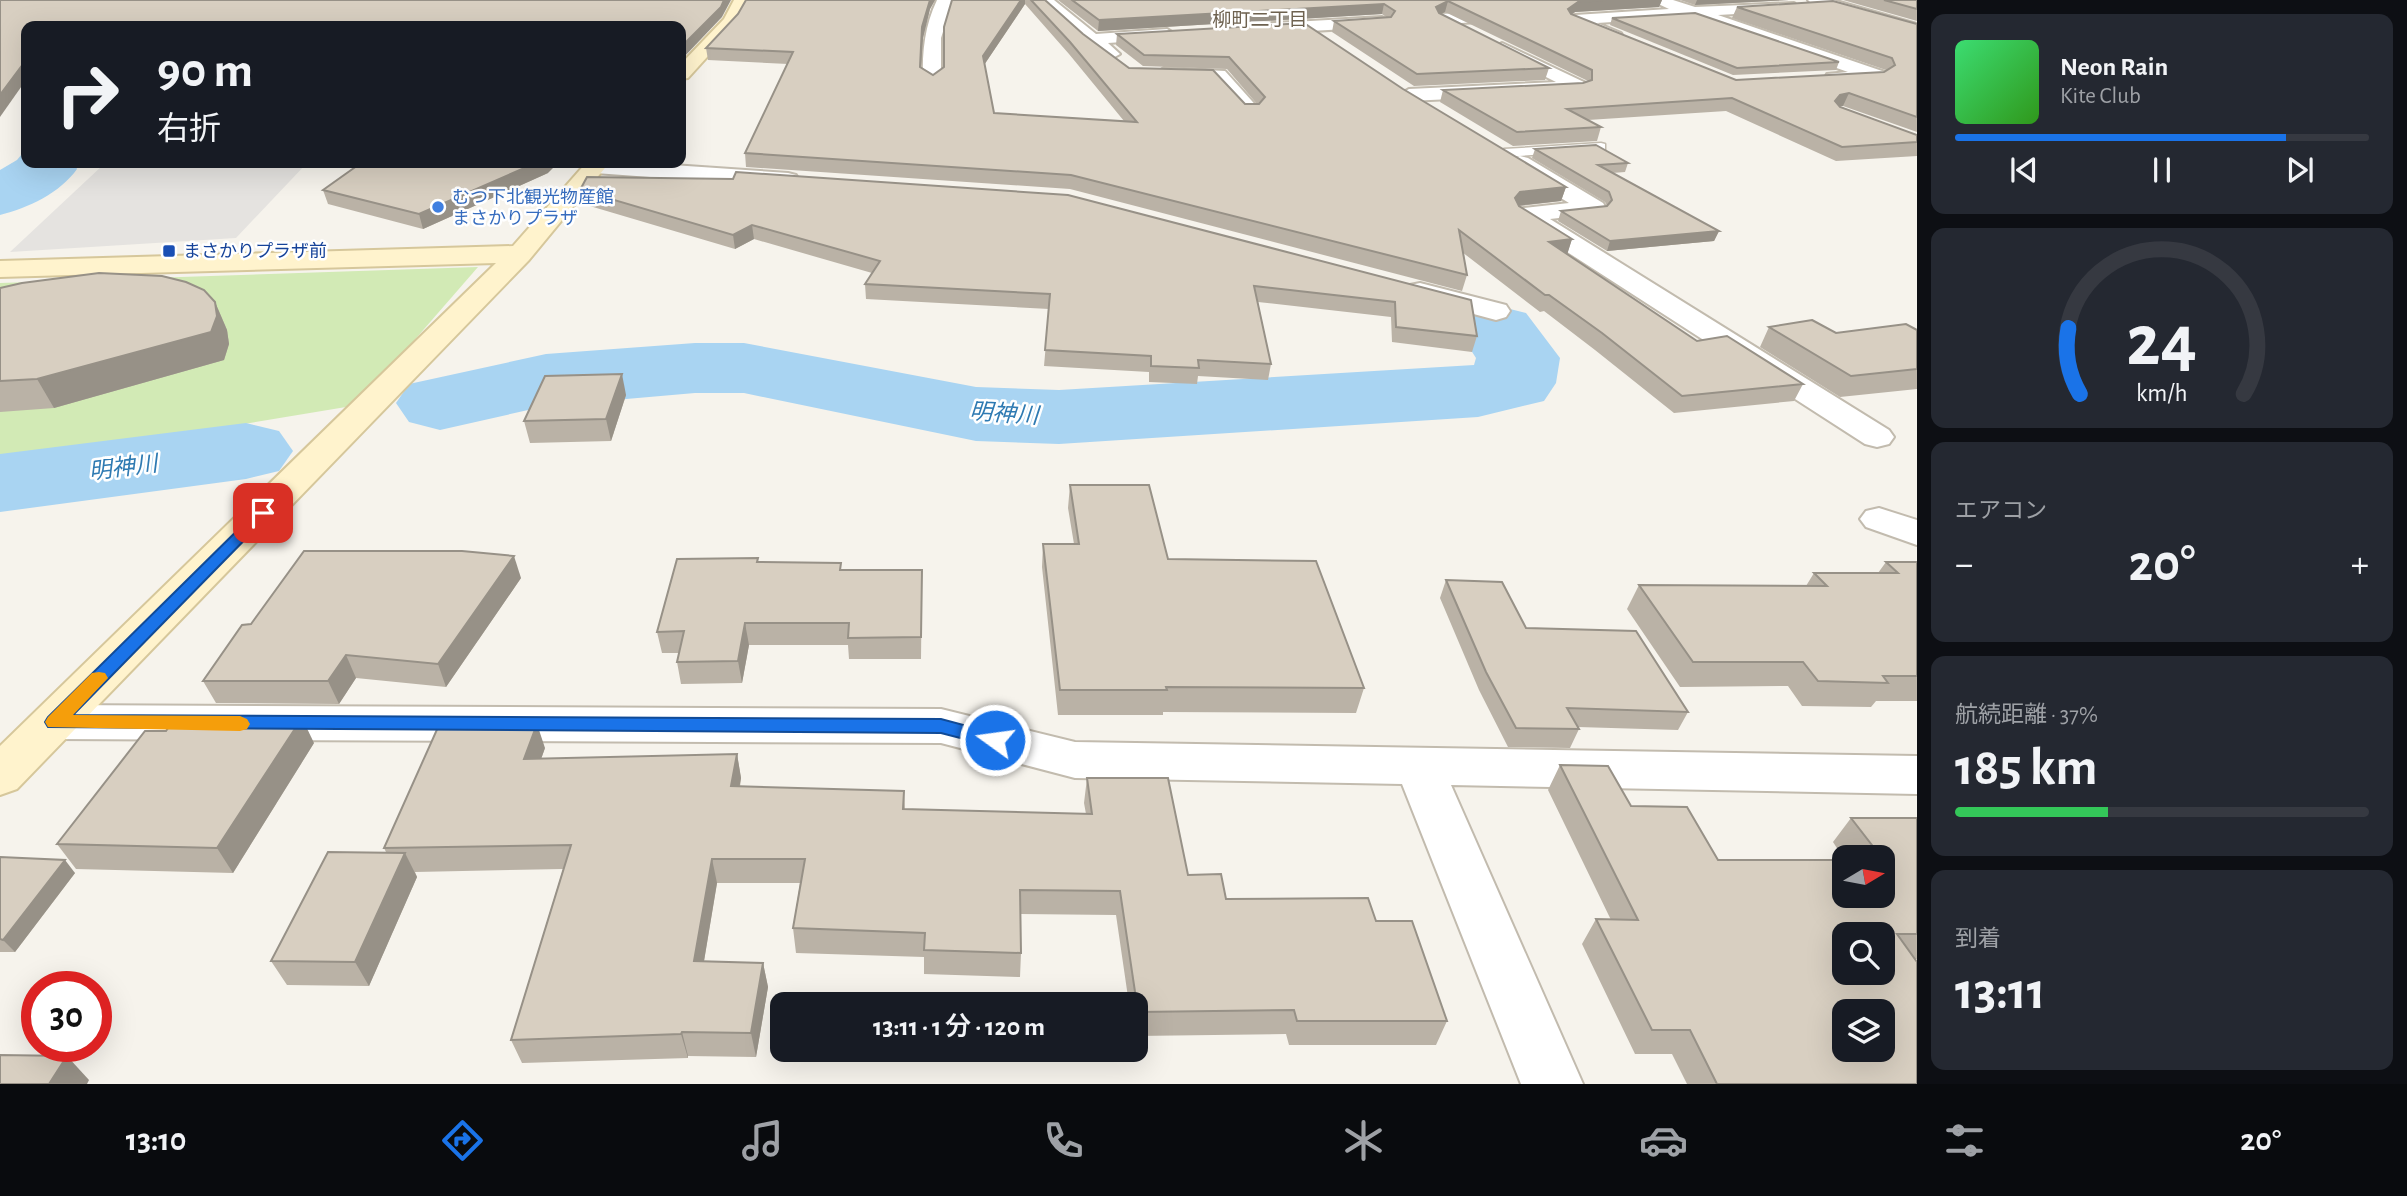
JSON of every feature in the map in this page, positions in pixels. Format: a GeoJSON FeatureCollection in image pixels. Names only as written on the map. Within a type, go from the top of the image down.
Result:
{"type":"FeatureCollection","features":[{"type":"Feature","properties":{"kind":"street"},"geometry":{"type":"LineString","coordinates":[[686,69],[731,21],[742,0]]}},
{"type":"Feature","properties":{"kind":"street"},"geometry":{"type":"LineString","coordinates":[[932,79],[930,50],[940,11],[946,0]]}},
{"type":"Feature","properties":{"kind":"street"},"geometry":{"type":"LineString","coordinates":[[1045,0],[1128,67]]}},
{"type":"Feature","properties":{"kind":"street"},"geometry":{"type":"LineString","coordinates":[[1658,0],[1878,76],[1811,80]]}},
{"type":"Feature","properties":{"kind":"street"},"geometry":{"type":"LineString","coordinates":[[1635,45],[1575,20],[1822,2],[1917,29]]}},
{"type":"Feature","properties":{"kind":"street"},"geometry":{"type":"LineString","coordinates":[[1351,6],[1382,22]]}},
{"type":"Feature","properties":{"kind":"street"},"geometry":{"type":"LineString","coordinates":[[1239,30],[1382,22],[1445,9],[1579,87],[1409,95]]}},
{"type":"Feature","properties":{"kind":"street"},"geometry":{"type":"LineString","coordinates":[[1306,26],[1340,50]]}},
{"type":"Feature","properties":{"kind":"street"},"geometry":{"type":"LineString","coordinates":[[1090,39],[1185,33]]}},
{"type":"Feature","properties":{"kind":"street"},"geometry":{"type":"LineString","coordinates":[[1151,74],[1218,75],[1250,110]]}},
{"type":"Feature","properties":{"kind":"street"},"geometry":{"type":"LineString","coordinates":[[1386,80],[1444,117]]}},
{"type":"Feature","properties":{"kind":"street"},"geometry":{"type":"LineString","coordinates":[[1480,139],[1594,208],[1525,214],[1877,437]]}},
{"type":"Feature","properties":{"kind":"street"},"geometry":{"type":"LineString","coordinates":[[0,776],[520,254],[594,168]]}},
{"type":"Feature","properties":{"kind":"street"},"geometry":{"type":"LineString","coordinates":[[646,168],[818,182]]}},
{"type":"Feature","properties":{"kind":"street"},"geometry":{"type":"LineString","coordinates":[[0,269],[520,254]]}},
{"type":"Feature","properties":{"kind":"street"},"geometry":{"type":"LineString","coordinates":[[1402,286],[1496,311]]}},
{"type":"Feature","properties":{"kind":"street"},"geometry":{"type":"LineString","coordinates":[[1879,519],[1917,533]]}},
{"type":"Feature","properties":{"kind":"street"},"geometry":{"type":"LineString","coordinates":[[55,722],[941,726],[1075,760],[1917,775]]}},
{"type":"Feature","properties":{"kind":"street"},"geometry":{"type":"LineString","coordinates":[[1419,767],[1552,1084]]}},
{"type":"Feature","properties":{"kind":"lane"},"geometry":{"type":"LineString","coordinates":[[1504,153],[1601,147]]}},
{"type":"Feature","properties":{"kind":"green space"},"geometry":{"type":"Polygon","coordinates":[[[478,267],[358,405],[46,457],[0,457],[0,283],[478,267]]]}},
{"type":"Feature","properties":{"kind":"shaded area"},"geometry":{"type":"Polygon","coordinates":[[[100,168],[302,168],[236,238],[10,252],[100,168]]]}},
{"type":"Feature","properties":{"kind":"building"},"geometry":{"type":"Polygon","coordinates":[[[0,0],[724,0],[721,7],[686,42],[686,21],[21,21],[21,67],[0,95],[0,0]]]}},
{"type":"Feature","properties":{"kind":"building"},"geometry":{"type":"Polygon","coordinates":[[[746,0],[930,0],[922,27],[920,67],[933,75],[944,67],[944,27],[952,0],[1021,0],[983,56],[994,113],[1137,122],[1031,0],[1045,0],[1083,34],[1129,68],[1213,70],[1245,104],[1259,104],[1265,97],[1229,57],[1144,55],[1117,34],[1304,23],[1403,89],[1566,187],[1520,192],[1515,198],[1519,206],[1572,239],[1549,242],[1697,341],[1727,336],[1803,384],[1682,396],[1602,333],[1549,295],[1545,295],[1459,230],[1467,275],[1071,175],[745,153],[793,52],[706,48],[738,14],[746,0]]]}},
{"type":"Feature","properties":{"kind":"building"},"geometry":{"type":"Polygon","coordinates":[[[1072,0],[1606,0],[1578,2],[1568,9],[1571,14],[1736,80],[1884,72],[1895,65],[1892,58],[1737,7],[1833,1],[1917,24],[1917,117],[1849,93],[1840,95],[1835,101],[1840,107],[1917,135],[1917,142],[1842,147],[1732,98],[1567,109],[1601,127],[1517,132],[1443,90],[1583,83],[1592,80],[1592,70],[1448,1],[1436,7],[1439,13],[1549,68],[1417,74],[1334,21],[1391,17],[1395,11],[1384,4],[1099,20],[1072,0]]]}},
{"type":"Feature","properties":{"kind":"building"},"geometry":{"type":"Polygon","coordinates":[[[1884,0],[1917,0],[1917,9],[1884,0]]]}},
{"type":"Feature","properties":{"kind":"building"},"geometry":{"type":"Polygon","coordinates":[[[1695,13],[1839,62],[1737,68],[1612,18],[1695,13]]]}},
{"type":"Feature","properties":{"kind":"building"},"geometry":{"type":"Polygon","coordinates":[[[1596,145],[1628,163],[1598,165],[1719,231],[1610,241],[1561,211],[1607,206],[1612,200],[1609,192],[1535,149],[1596,145]]]}},
{"type":"Feature","properties":{"kind":"building"},"geometry":{"type":"Polygon","coordinates":[[[354,168],[525,168],[419,214],[323,190],[354,168]]]}},
{"type":"Feature","properties":{"kind":"building"},"geometry":{"type":"Polygon","coordinates":[[[736,172],[1068,195],[1471,300],[1477,336],[1396,327],[1395,302],[1254,286],[1271,364],[1198,360],[1199,368],[1151,366],[1151,356],[1045,350],[1050,294],[865,284],[880,261],[752,225],[733,235],[580,190],[587,177],[733,179],[736,172]]]}},
{"type":"Feature","properties":{"kind":"building"},"geometry":{"type":"Polygon","coordinates":[[[99,273],[162,276],[204,290],[215,302],[217,316],[211,332],[37,379],[0,381],[0,288],[99,273]]]}},
{"type":"Feature","properties":{"kind":"building"},"geometry":{"type":"Polygon","coordinates":[[[1812,320],[1836,333],[1906,324],[1917,330],[1917,369],[1851,376],[1769,327],[1812,320]]]}},
{"type":"Feature","properties":{"kind":"building"},"geometry":{"type":"Polygon","coordinates":[[[622,374],[606,419],[524,421],[545,376],[622,374]]]}},
{"type":"Feature","properties":{"kind":"building"},"geometry":{"type":"Polygon","coordinates":[[[1070,485],[1149,485],[1168,559],[1316,561],[1364,688],[1166,687],[1167,690],[1060,690],[1043,544],[1079,544],[1070,485]]]}},
{"type":"Feature","properties":{"kind":"building"},"geometry":{"type":"Polygon","coordinates":[[[304,551],[462,551],[514,556],[438,664],[346,655],[328,681],[203,681],[242,625],[251,624],[304,551]]]}},
{"type":"Feature","properties":{"kind":"building"},"geometry":{"type":"Polygon","coordinates":[[[758,558],[757,562],[841,563],[840,570],[922,570],[921,637],[848,638],[849,623],[745,623],[738,661],[677,662],[684,631],[657,632],[677,559],[758,558]]]}},
{"type":"Feature","properties":{"kind":"building"},"geometry":{"type":"Polygon","coordinates":[[[1886,562],[1917,562],[1917,676],[1883,676],[1888,683],[1818,681],[1803,662],[1693,662],[1639,585],[1827,586],[1814,573],[1898,573],[1886,562]]]}},
{"type":"Feature","properties":{"kind":"building"},"geometry":{"type":"Polygon","coordinates":[[[1446,580],[1502,582],[1526,628],[1636,631],[1688,712],[1567,708],[1579,729],[1516,728],[1486,672],[1446,580]]]}},
{"type":"Feature","properties":{"kind":"building"},"geometry":{"type":"Polygon","coordinates":[[[175,718],[302,718],[217,848],[57,844],[145,731],[166,731],[175,718]]]}},
{"type":"Feature","properties":{"kind":"building"},"geometry":{"type":"Polygon","coordinates":[[[537,724],[524,759],[737,754],[731,786],[904,791],[903,809],[1092,814],[1087,778],[1168,778],[1188,875],[1221,874],[1226,899],[1368,898],[1376,921],[1412,921],[1447,1021],[1297,1021],[1294,1010],[1148,1012],[1148,992],[1135,992],[1120,891],[1020,890],[1021,953],[924,950],[925,933],[793,928],[805,859],[712,859],[694,961],[763,963],[751,1033],[682,1032],[511,1040],[571,845],[384,848],[439,725],[537,724]]]}},
{"type":"Feature","properties":{"kind":"building"},"geometry":{"type":"Polygon","coordinates":[[[1560,765],[1608,766],[1631,806],[1687,807],[1718,860],[1832,860],[1832,908],[1895,908],[1895,845],[1872,845],[1851,818],[1917,818],[1917,934],[1897,934],[1917,962],[1917,1084],[1717,1084],[1690,1030],[1652,1030],[1596,919],[1638,920],[1560,765]]]}},
{"type":"Feature","properties":{"kind":"building"},"geometry":{"type":"Polygon","coordinates":[[[328,852],[405,853],[355,962],[271,961],[328,852]]]}},
{"type":"Feature","properties":{"kind":"building"},"geometry":{"type":"Polygon","coordinates":[[[0,857],[65,860],[3,940],[0,939],[0,857]]]}},
{"type":"Feature","properties":{"kind":"building"},"geometry":{"type":"Polygon","coordinates":[[[0,1055],[21,1055],[21,1062],[63,1062],[49,1084],[0,1084],[0,1055]]]}},
{"type":"Feature","properties":{"kind":"waterway","name":"明神川"},"geometry":{"type":"LineString","coordinates":[[0,196],[46,168]]}},
{"type":"Feature","properties":{"kind":"waterway","name":"明神川"},"geometry":{"type":"LineString","coordinates":[[440,403],[546,380],[695,368],[744,368],[976,414],[1059,417],[1478,391],[1513,383],[1518,358],[1498,330]]}},
{"type":"Feature","properties":{"kind":"waterway","name":"明神川"},"geometry":{"type":"LineString","coordinates":[[0,483],[246,451]]}},
{"type":"Feature","properties":{"kind":"slow traffic"},"geometry":{"type":"LineString","coordinates":[[99,678],[55,722],[240,724]]}},
{"type":"Feature","properties":{"kind":"place","name":"むつ下北観光物産館 まさかりプラザ"},"geometry":{"type":"Point","coordinates":[438,207]}},
{"type":"Feature","properties":{"kind":"place","name":"まさかりプラザ前"},"geometry":{"type":"Point","coordinates":[169,251]}},
{"type":"Feature","properties":{"kind":"district","name":"柳町二丁目"},"geometry":{"type":"Point","coordinates":[1260,19]}},
{"type":"Feature","properties":{"kind":"route"},"geometry":{"type":"LineString","coordinates":[[263,513],[55,722],[941,726],[995,740]]}}]}
